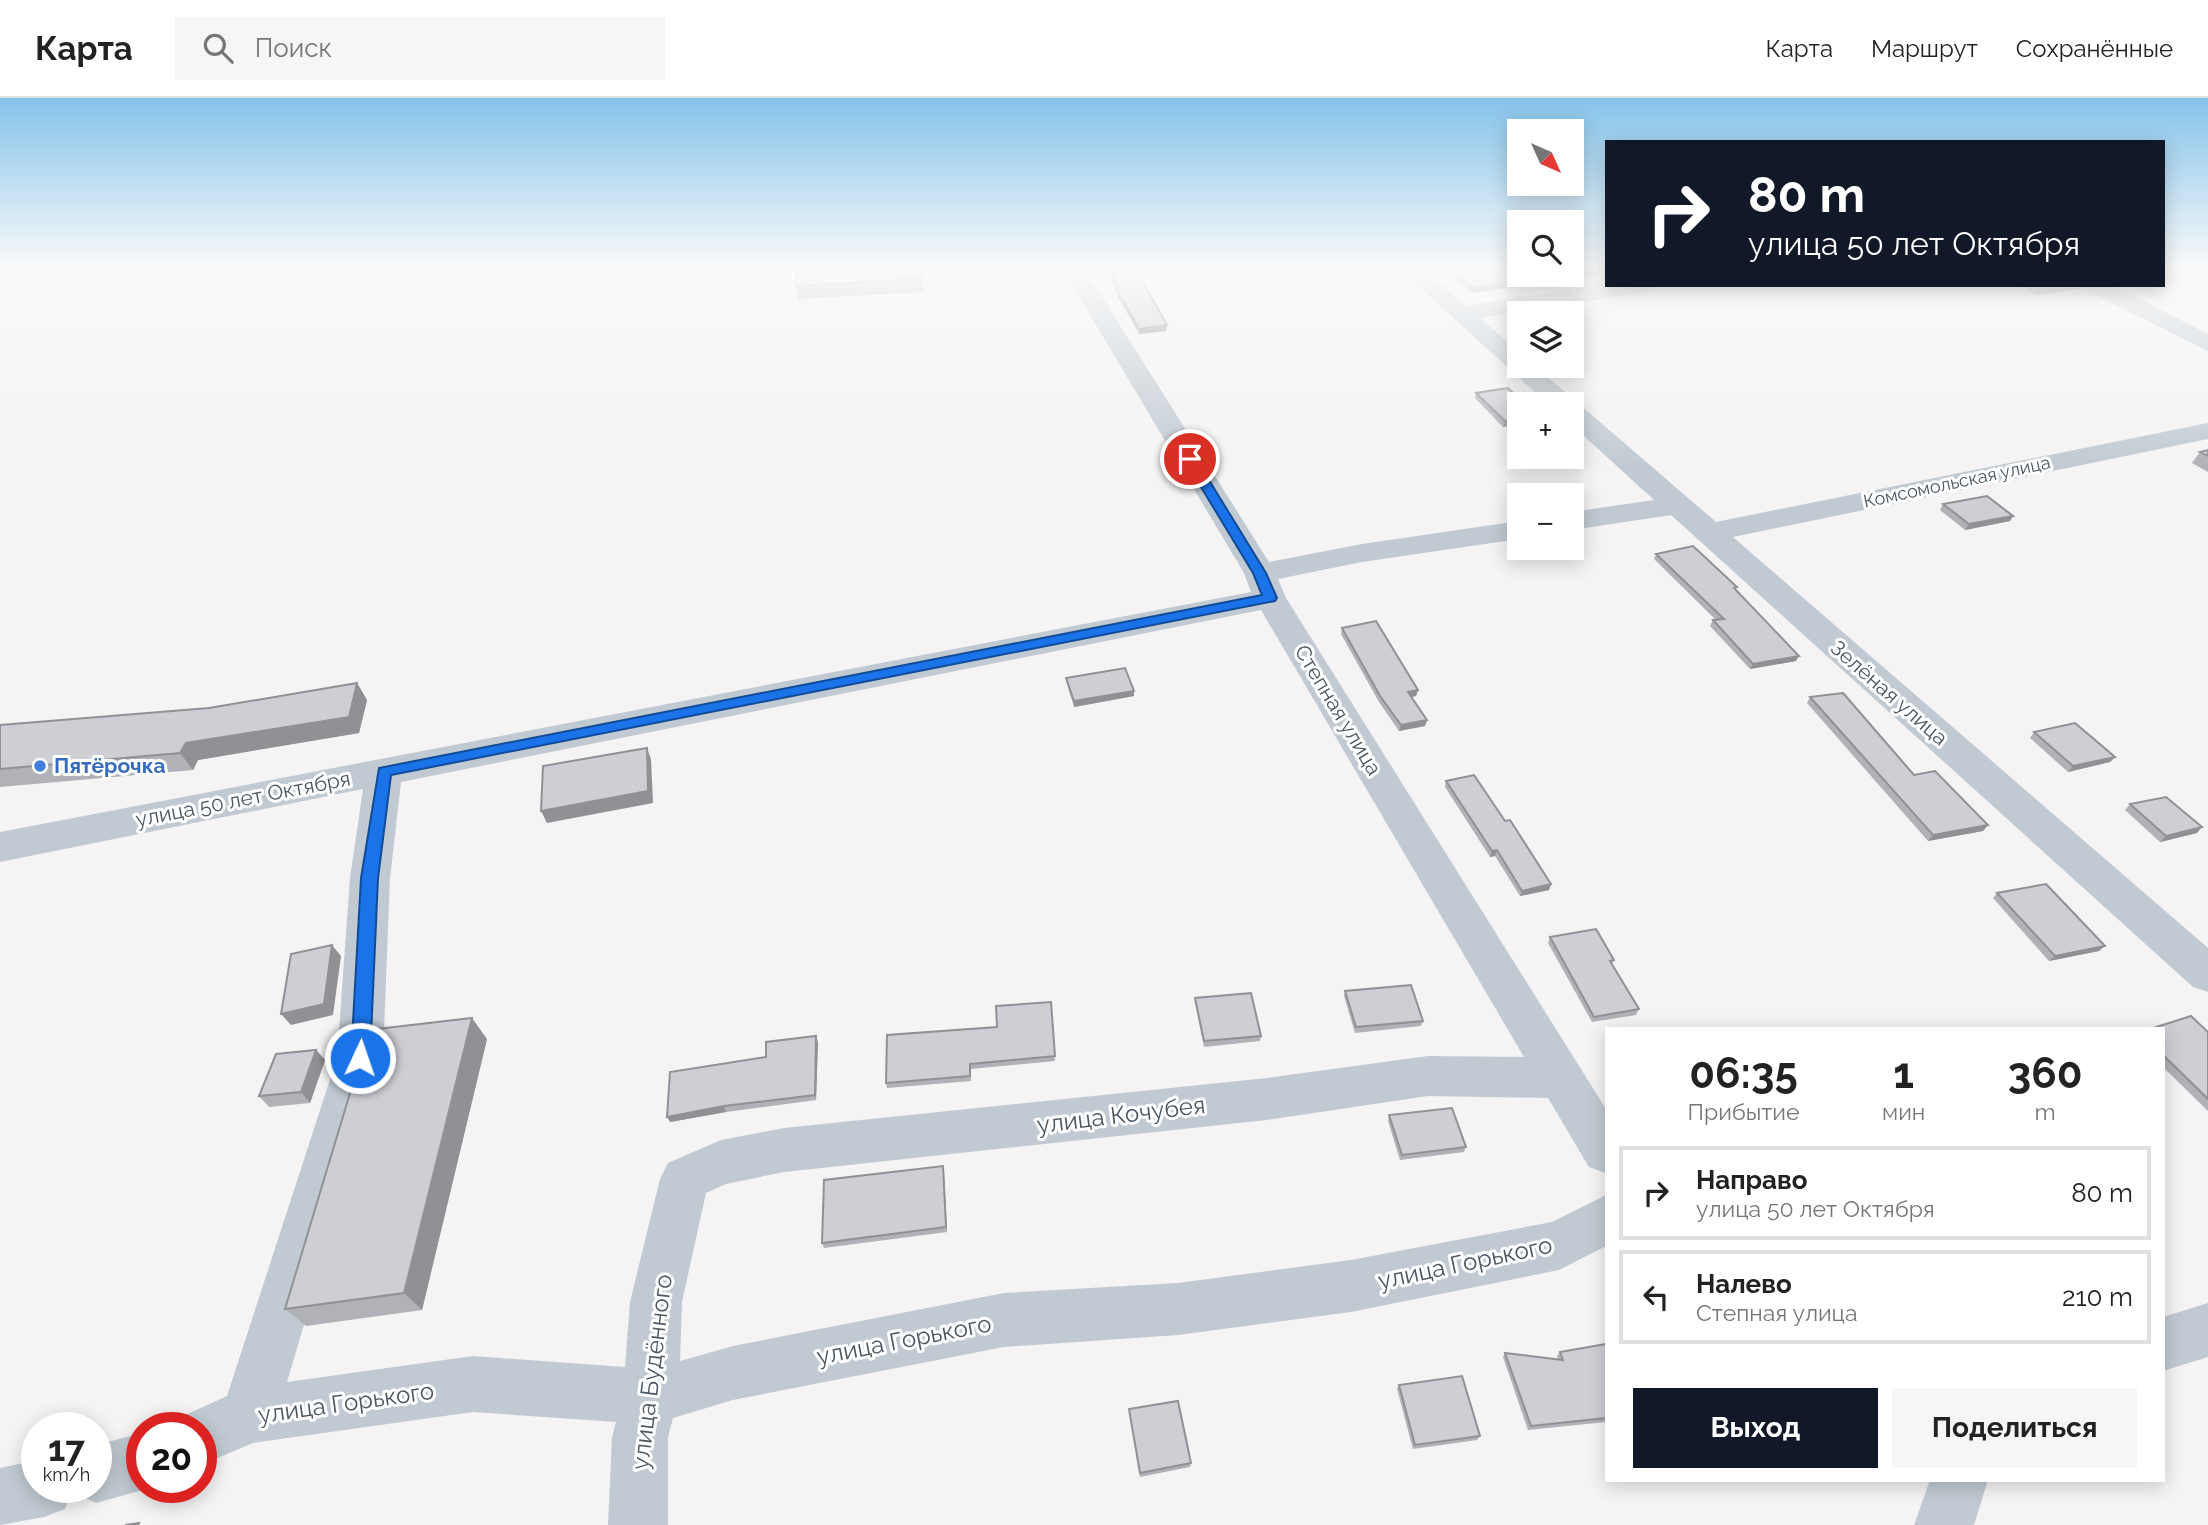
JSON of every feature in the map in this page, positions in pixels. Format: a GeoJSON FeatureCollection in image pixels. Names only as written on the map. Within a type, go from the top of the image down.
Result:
{"type":"FeatureCollection","features":[{"type":"Feature","properties":{"kind":"street","name":"Степная улица"},"geometry":{"type":"LineString","coordinates":[[1117,335],[1605,1149]]}},
{"type":"Feature","properties":{"kind":"street"},"geometry":{"type":"LineString","coordinates":[[1485,335],[1507,354]]}},
{"type":"Feature","properties":{"kind":"street"},"geometry":{"type":"LineString","coordinates":[[2190,335],[2208,344]]}},
{"type":"Feature","properties":{"kind":"street"},"geometry":{"type":"LineString","coordinates":[[1535,378],[1550,392]]}},
{"type":"Feature","properties":{"kind":"street","name":"Зелёная улица"},"geometry":{"type":"LineString","coordinates":[[1584,422],[1706,533],[2208,974]]}},
{"type":"Feature","properties":{"kind":"street","name":"Комсомольская улица"},"geometry":{"type":"LineString","coordinates":[[1706,533],[2208,430]]}},
{"type":"Feature","properties":{"kind":"street"},"geometry":{"type":"LineString","coordinates":[[1584,519],[1677,505]]}},
{"type":"Feature","properties":{"kind":"street","name":"улица 50 лет Октября"},"geometry":{"type":"LineString","coordinates":[[0,847],[384,771],[1265,585],[1362,553],[1507,532]]}},
{"type":"Feature","properties":{"kind":"street"},"geometry":{"type":"LineString","coordinates":[[250,1415],[272,1335],[360,1058],[369,878],[384,771]]}},
{"type":"Feature","properties":{"kind":"street","name":"улица Кочубея"},"geometry":{"type":"LineString","coordinates":[[685,1179],[720,1163],[784,1150],[882,1138],[1025,1126],[1267,1099],[1428,1076],[1562,1078]]}},
{"type":"Feature","properties":{"kind":"street","name":"улица Будённого"},"geometry":{"type":"LineString","coordinates":[[638,1525],[640,1437],[651,1397],[656,1302],[685,1179]]}},
{"type":"Feature","properties":{"kind":"street","name":"улица Горького"},"geometry":{"type":"LineString","coordinates":[[217,1430],[250,1415],[473,1384],[651,1397],[733,1374],[1004,1320],[1178,1309],[1351,1286],[1559,1245],[1605,1220]]}},
{"type":"Feature","properties":{"kind":"street"},"geometry":{"type":"LineString","coordinates":[[2165,1343],[2208,1330]]}},
{"type":"Feature","properties":{"kind":"street"},"geometry":{"type":"LineString","coordinates":[[1944,1525],[1958,1482]]}},
{"type":"Feature","properties":{"kind":"street"},"geometry":{"type":"LineString","coordinates":[[0,1497],[21,1493]]}},
{"type":"Feature","properties":{"kind":"building"},"geometry":{"type":"Polygon","coordinates":[[[1508,388],[1512,392],[1507,392],[1507,421],[1505,421],[1476,393],[1508,388]]]}},
{"type":"Feature","properties":{"kind":"building"},"geometry":{"type":"Polygon","coordinates":[[[1987,496],[2013,516],[1969,524],[1943,504],[1987,496]]]}},
{"type":"Feature","properties":{"kind":"building"},"geometry":{"type":"Polygon","coordinates":[[[1693,546],[1737,587],[1734,588],[1799,656],[1753,664],[1713,620],[1724,619],[1656,554],[1693,546]]]}},
{"type":"Feature","properties":{"kind":"building"},"geometry":{"type":"Polygon","coordinates":[[[1376,621],[1418,690],[1408,692],[1427,720],[1401,725],[1380,696],[1342,628],[1376,621]]]}},
{"type":"Feature","properties":{"kind":"building"},"geometry":{"type":"Polygon","coordinates":[[[1125,668],[1134,691],[1074,701],[1066,678],[1125,668]]]}},
{"type":"Feature","properties":{"kind":"building"},"geometry":{"type":"Polygon","coordinates":[[[357,683],[349,717],[186,743],[180,753],[0,769],[0,725],[209,708],[357,683]]]}},
{"type":"Feature","properties":{"kind":"building"},"geometry":{"type":"Polygon","coordinates":[[[1843,693],[1914,775],[1935,771],[1988,825],[1933,835],[1810,697],[1843,693]]]}},
{"type":"Feature","properties":{"kind":"building"},"geometry":{"type":"Polygon","coordinates":[[[2075,723],[2115,757],[2073,766],[2034,732],[2075,723]]]}},
{"type":"Feature","properties":{"kind":"building"},"geometry":{"type":"Polygon","coordinates":[[[647,748],[648,791],[541,811],[543,766],[647,748]]]}},
{"type":"Feature","properties":{"kind":"building"},"geometry":{"type":"Polygon","coordinates":[[[1474,775],[1505,821],[1510,820],[1551,884],[1522,891],[1497,850],[1492,851],[1446,781],[1474,775]]]}},
{"type":"Feature","properties":{"kind":"building"},"geometry":{"type":"Polygon","coordinates":[[[2166,797],[2202,827],[2166,836],[2130,804],[2166,797]]]}},
{"type":"Feature","properties":{"kind":"building"},"geometry":{"type":"Polygon","coordinates":[[[2046,884],[2105,946],[2055,956],[1997,893],[2046,884]]]}},
{"type":"Feature","properties":{"kind":"building"},"geometry":{"type":"Polygon","coordinates":[[[1596,929],[1614,960],[1610,961],[1639,1009],[1594,1017],[1550,937],[1596,929]]]}},
{"type":"Feature","properties":{"kind":"building"},"geometry":{"type":"Polygon","coordinates":[[[332,945],[324,1004],[281,1014],[291,954],[332,945]]]}},
{"type":"Feature","properties":{"kind":"building"},"geometry":{"type":"Polygon","coordinates":[[[1411,985],[1423,1021],[1356,1027],[1345,991],[1411,985]]]}},
{"type":"Feature","properties":{"kind":"building"},"geometry":{"type":"Polygon","coordinates":[[[1251,993],[1261,1036],[1204,1041],[1195,998],[1251,993]]]}},
{"type":"Feature","properties":{"kind":"building"},"geometry":{"type":"Polygon","coordinates":[[[1051,1002],[1055,1056],[970,1064],[970,1076],[886,1083],[887,1035],[997,1027],[996,1006],[1051,1002]]]}},
{"type":"Feature","properties":{"kind":"building"},"geometry":{"type":"Polygon","coordinates":[[[2191,1016],[2208,1032],[2208,1099],[2165,1057],[2165,1027],[2156,1027],[2191,1016]]]}},
{"type":"Feature","properties":{"kind":"building"},"geometry":{"type":"Polygon","coordinates":[[[472,1018],[404,1293],[285,1309],[369,1030],[472,1018]]]}},
{"type":"Feature","properties":{"kind":"building"},"geometry":{"type":"Polygon","coordinates":[[[816,1036],[815,1095],[724,1106],[667,1117],[670,1072],[766,1057],[766,1042],[816,1036]]]}},
{"type":"Feature","properties":{"kind":"building"},"geometry":{"type":"Polygon","coordinates":[[[316,1050],[301,1092],[259,1096],[276,1054],[316,1050]]]}},
{"type":"Feature","properties":{"kind":"building"},"geometry":{"type":"Polygon","coordinates":[[[1452,1108],[1466,1147],[1402,1155],[1389,1115],[1452,1108]]]}},
{"type":"Feature","properties":{"kind":"building"},"geometry":{"type":"Polygon","coordinates":[[[943,1166],[946,1227],[822,1243],[824,1180],[943,1166]]]}},
{"type":"Feature","properties":{"kind":"building"},"geometry":{"type":"Polygon","coordinates":[[[1605,1344],[1605,1418],[1531,1426],[1505,1353],[1563,1360],[1560,1352],[1605,1344]]]}},
{"type":"Feature","properties":{"kind":"building"},"geometry":{"type":"Polygon","coordinates":[[[1462,1376],[1480,1436],[1415,1445],[1399,1385],[1462,1376]]]}},
{"type":"Feature","properties":{"kind":"building"},"geometry":{"type":"Polygon","coordinates":[[[1178,1401],[1191,1463],[1140,1473],[1129,1409],[1178,1401]]]}},
{"type":"Feature","properties":{"kind":"place","name":"Пятёрочка"},"geometry":{"type":"Point","coordinates":[40,766]}},
{"type":"Feature","properties":{"kind":"route"},"geometry":{"type":"LineString","coordinates":[[360,1058],[369,878],[384,771],[1270,598],[1260,573],[1190,459]]}}]}
